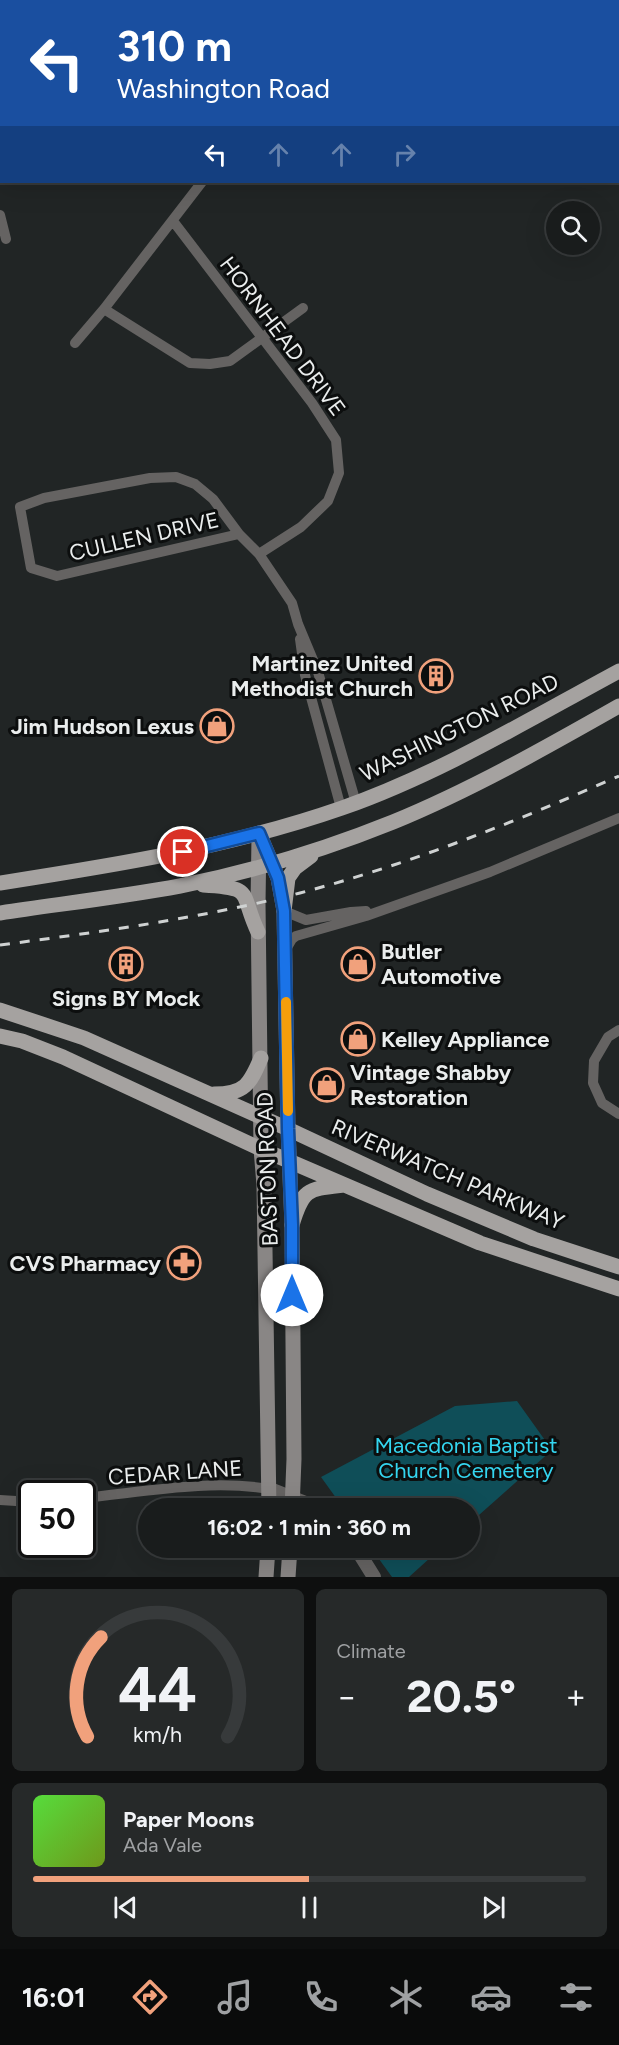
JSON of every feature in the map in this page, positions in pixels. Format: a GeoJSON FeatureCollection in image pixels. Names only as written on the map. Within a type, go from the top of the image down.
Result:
{"type":"FeatureCollection","features":[{"type":"Feature","properties":{"kind":"main road","name":"WASHINGTON ROAD"},"geometry":{"type":"LineString","coordinates":[[0,883],[164,856],[259,833],[349,805],[462,756],[619,671]]}},
{"type":"Feature","properties":{"kind":"main road"},"geometry":{"type":"LineString","coordinates":[[0,913],[189,884],[321,848],[393,822],[478,784],[619,706]]}},
{"type":"Feature","properties":{"kind":"main road","name":"BASTON ROAD"},"geometry":{"type":"LineString","coordinates":[[259,833],[265,864],[278,878],[284,911],[292,1225],[294,1459],[292,1498]]}},
{"type":"Feature","properties":{"kind":"main road"},"geometry":{"type":"LineString","coordinates":[[284,911],[287,884],[291,873],[321,848]]}},
{"type":"Feature","properties":{"kind":"main road"},"geometry":{"type":"LineString","coordinates":[[265,864],[258,933],[270,1498]]}},
{"type":"Feature","properties":{"kind":"main road"},"geometry":{"type":"LineString","coordinates":[[189,884],[227,886],[237,889],[246,898],[258,933]]}},
{"type":"Feature","properties":{"kind":"main road","name":"RIVERWATCH PARKWAY"},"geometry":{"type":"LineString","coordinates":[[0,1010],[65,1031],[262,1117],[427,1194],[534,1239],[619,1267]]}},
{"type":"Feature","properties":{"kind":"main road"},"geometry":{"type":"LineString","coordinates":[[55,1054],[65,1031]]}},
{"type":"Feature","properties":{"kind":"main road","name":"RIVERWATCH PARKWAY"},"geometry":{"type":"LineString","coordinates":[[0,1036],[22,1041],[55,1054],[261,1149],[480,1243],[619,1289]]}},
{"type":"Feature","properties":{"kind":"main road"},"geometry":{"type":"LineString","coordinates":[[207,1094],[229,1094],[239,1091],[252,1079],[261,1058]]}},
{"type":"Feature","properties":{"kind":"main road"},"geometry":{"type":"LineString","coordinates":[[292,1225],[303,1197],[314,1188],[346,1184]]}},
{"type":"Feature","properties":{"kind":"main road"},"geometry":{"type":"LineString","coordinates":[[266,1577],[267,1558]]}},
{"type":"Feature","properties":{"kind":"main road"},"geometry":{"type":"LineString","coordinates":[[288,1577],[289,1558]]}},
{"type":"Feature","properties":{"kind":"street"},"geometry":{"type":"LineString","coordinates":[[75,343],[201,183]]}},
{"type":"Feature","properties":{"kind":"street"},"geometry":{"type":"LineString","coordinates":[[0,215],[6,239]]}},
{"type":"Feature","properties":{"kind":"street","name":"HORNHEAD DRIVE"},"geometry":{"type":"LineString","coordinates":[[172,221],[312,403],[336,440],[339,472],[328,501],[301,527],[259,554]]}},
{"type":"Feature","properties":{"kind":"street"},"geometry":{"type":"LineString","coordinates":[[104,309],[190,363],[210,364],[230,361],[303,308]]}},
{"type":"Feature","properties":{"kind":"street","name":"CULLEN DRIVE"},"geometry":{"type":"LineString","coordinates":[[176,477],[195,484],[213,500],[239,534],[57,576],[31,568],[20,507],[44,498],[150,478],[176,477]]}},
{"type":"Feature","properties":{"kind":"street"},"geometry":{"type":"LineString","coordinates":[[239,534],[259,554],[292,603],[318,672],[349,805]]}},
{"type":"Feature","properties":{"kind":"street"},"geometry":{"type":"LineString","coordinates":[[298,624],[305,675],[349,805]]}},
{"type":"Feature","properties":{"kind":"street"},"geometry":{"type":"LineString","coordinates":[[285,951],[296,936],[366,916],[490,872],[619,818]]}},
{"type":"Feature","properties":{"kind":"street"},"geometry":{"type":"LineString","coordinates":[[284,911],[306,920],[381,909]]}},
{"type":"Feature","properties":{"kind":"street"},"geometry":{"type":"LineString","coordinates":[[619,1030],[608,1037],[594,1061],[593,1083],[602,1103],[619,1114]]}},
{"type":"Feature","properties":{"kind":"street","name":"CEDAR LANE"},"geometry":{"type":"LineString","coordinates":[[96,1497],[195,1487],[246,1485],[270,1488]]}},
{"type":"Feature","properties":{"kind":"street"},"geometry":{"type":"LineString","coordinates":[[270,1488],[285,1498]]}},
{"type":"Feature","properties":{"kind":"street"},"geometry":{"type":"LineString","coordinates":[[0,1500],[18,1501]]}},
{"type":"Feature","properties":{"kind":"street"},"geometry":{"type":"LineString","coordinates":[[362,1558],[374,1577]]}},
{"type":"Feature","properties":{"kind":"green space","name":"Macedonia Baptist Church Cemetery"},"geometry":{"type":"Polygon","coordinates":[[[517,1401],[552,1450],[480,1514],[480,1498],[336,1498],[321,1477],[455,1406],[517,1401]]]}},
{"type":"Feature","properties":{"kind":"green space"},"geometry":{"type":"Polygon","coordinates":[[[378,1558],[430,1558],[409,1577],[392,1577],[378,1558]]]}},
{"type":"Feature","properties":{"kind":"railway"},"geometry":{"type":"LineString","coordinates":[[0,945],[188,917],[263,902],[341,882],[462,841],[619,776]]}},
{"type":"Feature","properties":{"kind":"slow traffic"},"geometry":{"type":"LineString","coordinates":[[286,1002],[288,1111]]}},
{"type":"Feature","properties":{"kind":"place","name":"Martinez United Methodist Church"},"geometry":{"type":"Point","coordinates":[436,676]}},
{"type":"Feature","properties":{"kind":"place","name":"Jim Hudson Lexus"},"geometry":{"type":"Point","coordinates":[217,726]}},
{"type":"Feature","properties":{"kind":"place","name":"Signs BY Mock"},"geometry":{"type":"Point","coordinates":[126,964]}},
{"type":"Feature","properties":{"kind":"place","name":"Butler Automotive"},"geometry":{"type":"Point","coordinates":[358,964]}},
{"type":"Feature","properties":{"kind":"place","name":"Kelley Appliance"},"geometry":{"type":"Point","coordinates":[358,1039]}},
{"type":"Feature","properties":{"kind":"place","name":"Vintage Shabby Restoration"},"geometry":{"type":"Point","coordinates":[327,1085]}},
{"type":"Feature","properties":{"kind":"place","name":"CVS Pharmacy"},"geometry":{"type":"Point","coordinates":[184,1263]}},
{"type":"Feature","properties":{"kind":"route"},"geometry":{"type":"LineString","coordinates":[[183,852],[259,833],[278,878],[284,911],[292,1295]]}}]}
